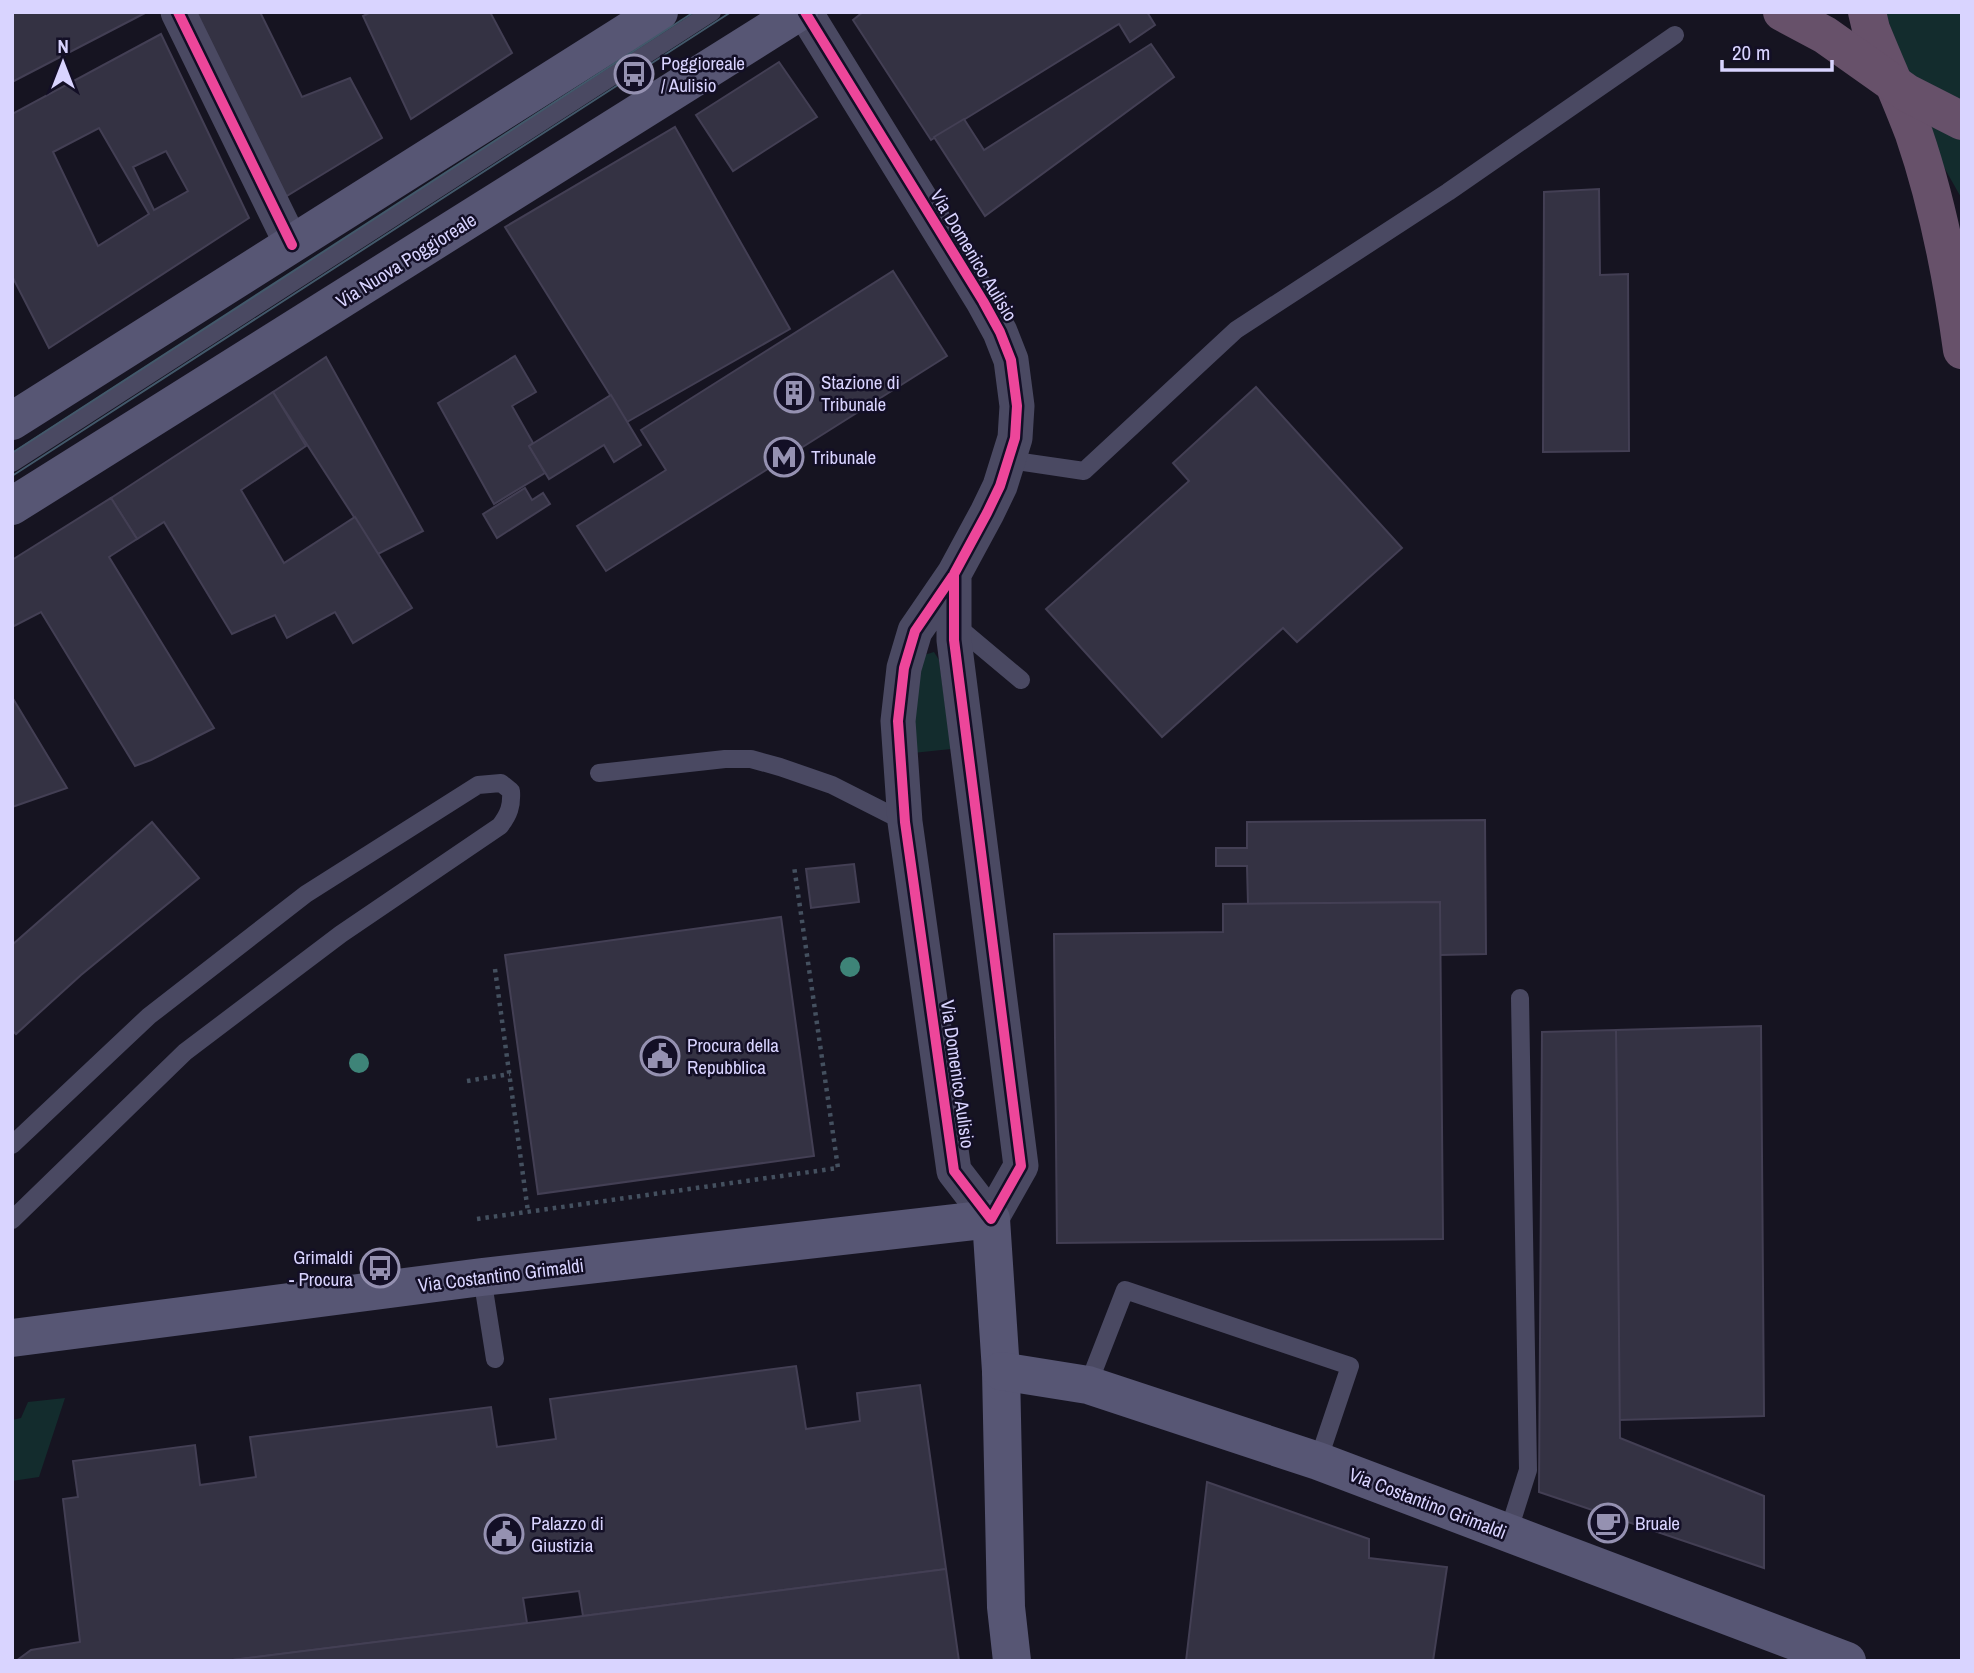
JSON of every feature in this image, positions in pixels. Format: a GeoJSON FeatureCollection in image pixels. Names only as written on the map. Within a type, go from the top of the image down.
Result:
{"type":"FeatureCollection","features":[{"type":"Feature","properties":{"kind":"highway"},"geometry":{"type":"LineString","coordinates":[[1782,12],[1825,36],[1907,93],[1962,121]]}},
{"type":"Feature","properties":{"kind":"highway"},"geometry":{"type":"LineString","coordinates":[[1867,12],[1871,29],[1914,135],[1947,257],[1962,350]]}},
{"type":"Feature","properties":{"kind":"main road"},"geometry":{"type":"LineString","coordinates":[[12,421],[659,12]]}},
{"type":"Feature","properties":{"kind":"main road","name":"Via Nuova Poggioreale"},"geometry":{"type":"LineString","coordinates":[[12,506],[799,12]]}},
{"type":"Feature","properties":{"kind":"main road"},"geometry":{"type":"LineString","coordinates":[[991,1219],[1000,1371],[1006,1607],[1012,1661]]}},
{"type":"Feature","properties":{"kind":"main road","name":"Via Costantino Grimaldi"},"geometry":{"type":"LineString","coordinates":[[12,1338],[482,1277],[991,1219]]}},
{"type":"Feature","properties":{"kind":"main road","name":"Via Costantino Grimaldi"},"geometry":{"type":"LineString","coordinates":[[1000,1371],[1088,1385],[1318,1461],[1847,1661]]}},
{"type":"Feature","properties":{"kind":"street"},"geometry":{"type":"LineString","coordinates":[[178,12],[292,245]]}},
{"type":"Feature","properties":{"kind":"street","name":"Via Domenico Aulisio"},"geometry":{"type":"LineString","coordinates":[[805,12],[1000,332],[1011,360],[1017,406],[1015,438],[1009,460],[986,513],[954,574],[915,631],[904,667],[898,721],[905,822],[954,1171],[991,1219],[1021,1166],[953,623],[954,574]]}},
{"type":"Feature","properties":{"kind":"lane"},"geometry":{"type":"LineString","coordinates":[[12,463],[712,12]]}},
{"type":"Feature","properties":{"kind":"lane"},"geometry":{"type":"LineString","coordinates":[[1009,460],[1084,471],[1236,330],[1448,192],[1675,36]]}},
{"type":"Feature","properties":{"kind":"lane"},"geometry":{"type":"LineString","coordinates":[[1914,135],[1956,221]]}},
{"type":"Feature","properties":{"kind":"lane"},"geometry":{"type":"LineString","coordinates":[[953,623],[1021,680]]}},
{"type":"Feature","properties":{"kind":"lane"},"geometry":{"type":"LineString","coordinates":[[599,773],[725,759],[751,760],[832,785],[905,822]]}},
{"type":"Feature","properties":{"kind":"lane"},"geometry":{"type":"LineString","coordinates":[[12,1145],[149,1016],[306,894],[478,785],[501,783],[511,791],[512,803],[500,826],[341,934],[185,1052],[12,1220]]}},
{"type":"Feature","properties":{"kind":"lane"},"geometry":{"type":"LineString","coordinates":[[1508,1533],[1528,1470],[1520,998]]}},
{"type":"Feature","properties":{"kind":"lane"},"geometry":{"type":"LineString","coordinates":[[482,1277],[495,1359]]}},
{"type":"Feature","properties":{"kind":"lane"},"geometry":{"type":"LineString","coordinates":[[1088,1385],[1125,1290],[1350,1366],[1318,1461]]}},
{"type":"Feature","properties":{"kind":"path"},"geometry":{"type":"LineString","coordinates":[[477,1219],[838,1168],[794,866]]}},
{"type":"Feature","properties":{"kind":"path"},"geometry":{"type":"LineString","coordinates":[[495,969],[528,1212]]}},
{"type":"Feature","properties":{"kind":"path"},"geometry":{"type":"LineString","coordinates":[[467,1081],[510,1074]]}},
{"type":"Feature","properties":{"kind":"green space"},"geometry":{"type":"Polygon","coordinates":[[[1885,12],[1962,12],[1962,199],[1941,162],[1885,12]]]}},
{"type":"Feature","properties":{"kind":"green space"},"geometry":{"type":"Polygon","coordinates":[[[934,652],[939,660],[951,749],[913,753],[910,728],[924,655],[934,652]]]}},
{"type":"Feature","properties":{"kind":"green space"},"geometry":{"type":"Polygon","coordinates":[[[65,1398],[39,1477],[12,1481],[12,1420],[21,1418],[28,1402],[65,1398]]]}},
{"type":"Feature","properties":{"kind":"building"},"geometry":{"type":"Polygon","coordinates":[[[12,12],[147,12],[12,82],[12,12]]]}},
{"type":"Feature","properties":{"kind":"building"},"geometry":{"type":"Polygon","coordinates":[[[193,12],[260,12],[302,97],[350,78],[382,138],[285,197],[193,12]]]}},
{"type":"Feature","properties":{"kind":"building"},"geometry":{"type":"Polygon","coordinates":[[[371,12],[490,12],[512,53],[411,119],[363,16],[371,12]]]}},
{"type":"Feature","properties":{"kind":"building"},"geometry":{"type":"Polygon","coordinates":[[[863,12],[1147,12],[1155,25],[1130,42],[1119,24],[931,140],[853,20],[863,12]]]}},
{"type":"Feature","properties":{"kind":"building"},"geometry":{"type":"Polygon","coordinates":[[[161,34],[249,218],[49,348],[12,276],[12,114],[161,34]],[[99,128],[53,152],[98,246],[149,214],[99,128]],[[166,151],[133,167],[154,210],[188,191],[166,151]]]}},
{"type":"Feature","properties":{"kind":"building"},"geometry":{"type":"Polygon","coordinates":[[[1151,44],[1174,77],[985,216],[934,137],[964,119],[984,150],[1151,44]]]}},
{"type":"Feature","properties":{"kind":"building"},"geometry":{"type":"Polygon","coordinates":[[[779,62],[817,117],[733,171],[696,115],[779,62]]]}},
{"type":"Feature","properties":{"kind":"building"},"geometry":{"type":"Polygon","coordinates":[[[675,127],[790,329],[627,422],[505,227],[675,127]]]}},
{"type":"Feature","properties":{"kind":"building"},"geometry":{"type":"Polygon","coordinates":[[[1599,189],[1600,275],[1628,274],[1629,451],[1543,452],[1544,192],[1599,189]]]}},
{"type":"Feature","properties":{"kind":"building","name":"Stazione di Tribunale"},"geometry":{"type":"Polygon","coordinates":[[[893,271],[947,356],[606,571],[577,526],[666,470],[641,430],[893,271]]]}},
{"type":"Feature","properties":{"kind":"building"},"geometry":{"type":"Polygon","coordinates":[[[515,356],[536,392],[512,406],[533,443],[529,446],[545,473],[494,504],[438,403],[515,356]]]}},
{"type":"Feature","properties":{"kind":"building"},"geometry":{"type":"Polygon","coordinates":[[[326,357],[423,531],[378,554],[273,392],[326,357]]]}},
{"type":"Feature","properties":{"kind":"building"},"geometry":{"type":"Polygon","coordinates":[[[1256,387],[1402,548],[1297,642],[1283,628],[1162,737],[1046,609],[1189,481],[1173,463],[1256,387]]]}},
{"type":"Feature","properties":{"kind":"building"},"geometry":{"type":"Polygon","coordinates":[[[273,392],[306,446],[241,490],[284,563],[355,517],[412,608],[353,643],[335,612],[287,638],[275,615],[232,634],[164,522],[137,539],[111,498],[273,392]]]}},
{"type":"Feature","properties":{"kind":"building"},"geometry":{"type":"Polygon","coordinates":[[[611,395],[641,445],[614,462],[604,445],[549,479],[529,446],[611,395]]]}},
{"type":"Feature","properties":{"kind":"building"},"geometry":{"type":"Polygon","coordinates":[[[525,488],[532,500],[543,493],[550,504],[497,538],[483,514],[525,488]]]}},
{"type":"Feature","properties":{"kind":"building"},"geometry":{"type":"Polygon","coordinates":[[[111,498],[137,539],[109,557],[214,728],[135,766],[41,612],[12,627],[12,560],[111,498]]]}},
{"type":"Feature","properties":{"kind":"building"},"geometry":{"type":"Polygon","coordinates":[[[12,697],[67,788],[12,807],[12,697]]]}},
{"type":"Feature","properties":{"kind":"building"},"geometry":{"type":"Polygon","coordinates":[[[1485,820],[1486,954],[1440,955],[1440,902],[1248,904],[1247,866],[1216,866],[1216,848],[1247,848],[1247,822],[1485,820]]]}},
{"type":"Feature","properties":{"kind":"building"},"geometry":{"type":"Polygon","coordinates":[[[152,822],[199,878],[81,975],[16,1034],[12,1030],[12,945],[152,822]]]}},
{"type":"Feature","properties":{"kind":"building"},"geometry":{"type":"Polygon","coordinates":[[[854,864],[859,902],[811,908],[806,869],[854,864]]]}},
{"type":"Feature","properties":{"kind":"building"},"geometry":{"type":"Polygon","coordinates":[[[1440,902],[1443,1239],[1057,1243],[1054,934],[1223,932],[1223,904],[1440,902]]]}},
{"type":"Feature","properties":{"kind":"building","name":"Procura della Repubblica"},"geometry":{"type":"Polygon","coordinates":[[[781,917],[814,1156],[538,1194],[505,955],[781,917]]]}},
{"type":"Feature","properties":{"kind":"building"},"geometry":{"type":"Polygon","coordinates":[[[1761,1026],[1764,1416],[1619,1420],[1616,1030],[1761,1026]]]}},
{"type":"Feature","properties":{"kind":"building"},"geometry":{"type":"Polygon","coordinates":[[[1616,1030],[1620,1438],[1764,1496],[1764,1568],[1539,1492],[1542,1032],[1616,1030]]]}},
{"type":"Feature","properties":{"kind":"building","name":"Palazzo di Giustizia"},"geometry":{"type":"Polygon","coordinates":[[[796,1366],[806,1429],[860,1421],[857,1393],[920,1385],[946,1569],[583,1616],[579,1591],[523,1598],[527,1623],[225,1661],[16,1661],[31,1650],[80,1642],[63,1499],[78,1497],[73,1461],[195,1445],[200,1485],[256,1477],[250,1437],[491,1407],[497,1447],[556,1439],[550,1399],[796,1366]]]}},
{"type":"Feature","properties":{"kind":"building"},"geometry":{"type":"Polygon","coordinates":[[[1207,1482],[1369,1539],[1369,1558],[1447,1567],[1433,1661],[1186,1661],[1207,1482]]]}},
{"type":"Feature","properties":{"kind":"building"},"geometry":{"type":"Polygon","coordinates":[[[946,1569],[959,1661],[225,1661],[583,1616],[946,1569]]]}},
{"type":"Feature","properties":{"kind":"tram line"},"geometry":{"type":"LineString","coordinates":[[12,453],[694,12]]}},
{"type":"Feature","properties":{"kind":"tram line"},"geometry":{"type":"LineString","coordinates":[[12,476],[731,12]]}},
{"type":"Feature","properties":{"kind":"cycle path"},"geometry":{"type":"LineString","coordinates":[[178,12],[292,245]]}},
{"type":"Feature","properties":{"kind":"cycle path"},"geometry":{"type":"LineString","coordinates":[[805,12],[983,301],[1011,360],[1017,406],[1015,438],[1000,486],[954,574],[915,631],[904,668],[898,721],[905,822],[954,1171],[991,1219],[1021,1166],[954,640],[954,574]]}},
{"type":"Feature","properties":{"kind":"place","name":"Poggioreale / Aulisio"},"geometry":{"type":"Point","coordinates":[634,74]}},
{"type":"Feature","properties":{"kind":"place","name":"Stazione di Tribunale"},"geometry":{"type":"Point","coordinates":[794,393]}},
{"type":"Feature","properties":{"kind":"place","name":"Tribunale"},"geometry":{"type":"Point","coordinates":[784,457]}},
{"type":"Feature","properties":{"kind":"place","name":"Procura della Repubblica"},"geometry":{"type":"Point","coordinates":[660,1056]}},
{"type":"Feature","properties":{"kind":"place","name":"Grimaldi - Procura"},"geometry":{"type":"Point","coordinates":[380,1268]}},
{"type":"Feature","properties":{"kind":"place","name":"Bruale"},"geometry":{"type":"Point","coordinates":[1608,1523]}},
{"type":"Feature","properties":{"kind":"place","name":"Palazzo di Giustizia"},"geometry":{"type":"Point","coordinates":[504,1534]}}]}
